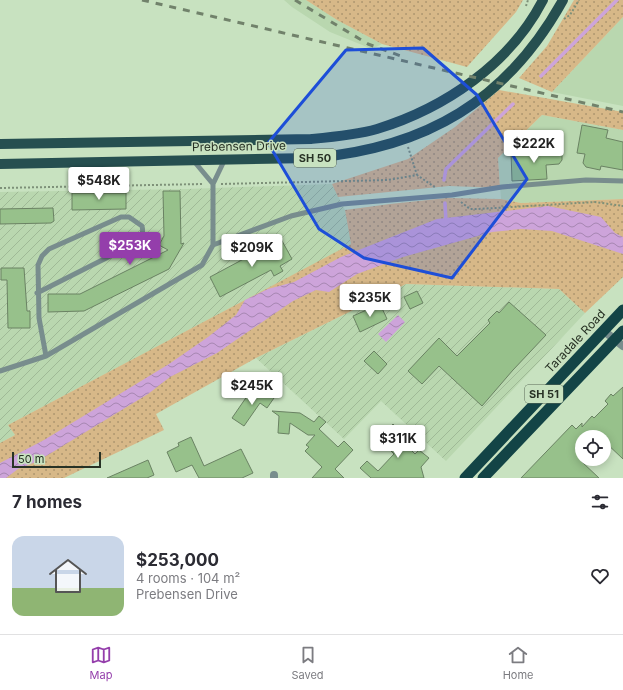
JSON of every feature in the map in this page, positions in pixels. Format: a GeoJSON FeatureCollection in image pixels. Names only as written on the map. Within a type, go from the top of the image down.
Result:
{"type":"FeatureCollection","features":[{"type":"Feature","properties":{"kind":"highway","name":"Taradale Road"},"geometry":{"type":"LineString","coordinates":[[464,478],[623,310]]}},
{"type":"Feature","properties":{"kind":"highway","name":"SH 51"},"geometry":{"type":"LineString","coordinates":[[483,478],[618,343],[623,331]]}},
{"type":"Feature","properties":{"kind":"main road","name":"Prebensen Drive"},"geometry":{"type":"LineString","coordinates":[[0,144],[305,139],[346,136],[376,129],[428,109],[456,94],[501,57],[524,29],[543,0]]}},
{"type":"Feature","properties":{"kind":"main road","name":"Prebensen Drive"},"geometry":{"type":"LineString","coordinates":[[0,164],[312,158],[343,155],[384,147],[431,129],[472,104],[500,83],[538,42],[563,0]]}},
{"type":"Feature","properties":{"kind":"street"},"geometry":{"type":"LineString","coordinates":[[604,330],[618,343]]}},
{"type":"Feature","properties":{"kind":"lane"},"geometry":{"type":"LineString","coordinates":[[0,371],[46,356],[202,265],[213,245],[213,184],[225,159]]}},
{"type":"Feature","properties":{"kind":"lane"},"geometry":{"type":"LineString","coordinates":[[193,160],[213,184]]}},
{"type":"Feature","properties":{"kind":"lane"},"geometry":{"type":"LineString","coordinates":[[213,245],[291,216],[342,204],[452,195],[502,187],[578,180],[623,182]]}},
{"type":"Feature","properties":{"kind":"lane"},"geometry":{"type":"LineString","coordinates":[[37,293],[136,243],[141,238],[143,231],[142,226],[129,217],[121,217],[49,249],[42,256],[38,265],[37,293],[39,318],[46,356]]}},
{"type":"Feature","properties":{"kind":"path"},"geometry":{"type":"LineString","coordinates":[[563,19],[570,15],[579,0]]}},
{"type":"Feature","properties":{"kind":"path"},"geometry":{"type":"LineString","coordinates":[[409,150],[417,175],[432,186],[452,195],[470,209],[478,210],[595,202],[623,206]]}},
{"type":"Feature","properties":{"kind":"path"},"geometry":{"type":"LineString","coordinates":[[0,188],[388,180],[417,175]]}},
{"type":"Feature","properties":{"kind":"highlighted area"},"geometry":{"type":"Polygon","coordinates":[[[423,48],[477,95],[527,179],[452,278],[364,258],[319,229],[268,143],[346,50],[423,48]]]}},
{"type":"Feature","properties":{"kind":"shaded area"},"geometry":{"type":"Polygon","coordinates":[[[284,0],[306,0],[337,20],[382,44],[372,49],[330,32],[284,0]]]}},
{"type":"Feature","properties":{"kind":"shaded area"},"geometry":{"type":"Polygon","coordinates":[[[306,0],[523,0],[516,12],[467,67],[382,44],[337,20],[306,0]]]}},
{"type":"Feature","properties":{"kind":"shaded area"},"geometry":{"type":"Polygon","coordinates":[[[574,0],[623,0],[623,17],[552,92],[519,78],[547,46],[574,0]]]}},
{"type":"Feature","properties":{"kind":"shaded area"},"geometry":{"type":"Polygon","coordinates":[[[623,17],[623,106],[552,92],[623,17]]]}},
{"type":"Feature","properties":{"kind":"shaded area"},"geometry":{"type":"Polygon","coordinates":[[[499,90],[623,112],[623,130],[542,115],[498,158],[500,188],[449,186],[338,197],[332,184],[408,159],[455,127],[499,90]]]}},
{"type":"Feature","properties":{"kind":"shaded area"},"geometry":{"type":"Polygon","coordinates":[[[542,115],[623,130],[623,199],[521,203],[501,199],[498,158],[542,115]]]}},
{"type":"Feature","properties":{"kind":"shaded area"},"geometry":{"type":"Polygon","coordinates":[[[332,184],[345,210],[352,244],[8,425],[15,435],[0,443],[0,192],[187,189],[332,184]]]}},
{"type":"Feature","properties":{"kind":"shaded area"},"geometry":{"type":"Polygon","coordinates":[[[447,198],[501,199],[521,203],[623,199],[623,277],[585,313],[559,289],[406,284],[256,358],[156,414],[164,430],[64,478],[0,478],[0,443],[15,435],[8,425],[351,244],[345,210],[447,198]]]}},
{"type":"Feature","properties":{"kind":"shaded area"},"geometry":{"type":"Polygon","coordinates":[[[406,284],[559,289],[585,313],[446,461],[381,401],[344,439],[256,358],[406,284]]]}},
{"type":"Feature","properties":{"kind":"water"},"geometry":{"type":"Polygon","coordinates":[[[548,206],[601,217],[615,233],[623,237],[623,254],[552,231],[521,229],[492,232],[403,257],[357,274],[329,292],[316,290],[293,301],[217,353],[170,377],[148,394],[38,461],[18,469],[6,478],[0,478],[0,463],[44,440],[169,364],[208,337],[236,315],[245,300],[268,289],[294,282],[341,257],[437,219],[548,206]]]}},
{"type":"Feature","properties":{"kind":"water"},"geometry":{"type":"Polygon","coordinates":[[[398,315],[405,322],[386,342],[378,334],[398,315]]]}},
{"type":"Feature","properties":{"kind":"building"},"geometry":{"type":"Polygon","coordinates":[[[582,125],[608,130],[606,138],[623,142],[623,170],[601,166],[600,170],[586,167],[583,163],[585,154],[577,153],[582,125]]]}},
{"type":"Feature","properties":{"kind":"building"},"geometry":{"type":"Polygon","coordinates":[[[562,149],[562,160],[559,164],[546,165],[547,179],[512,181],[511,152],[562,149]]]}},
{"type":"Feature","properties":{"kind":"building"},"geometry":{"type":"Polygon","coordinates":[[[163,191],[180,191],[181,244],[184,243],[169,269],[84,311],[48,312],[48,294],[80,294],[168,250],[159,245],[164,236],[163,191]]]}},
{"type":"Feature","properties":{"kind":"building"},"geometry":{"type":"Polygon","coordinates":[[[72,193],[126,193],[126,209],[72,210],[72,193]]]}},
{"type":"Feature","properties":{"kind":"building"},"geometry":{"type":"Polygon","coordinates":[[[53,208],[54,221],[51,223],[0,224],[0,209],[53,208]]]}},
{"type":"Feature","properties":{"kind":"building"},"geometry":{"type":"Polygon","coordinates":[[[281,239],[292,259],[280,266],[283,271],[274,276],[271,270],[220,297],[210,277],[281,239]]]}},
{"type":"Feature","properties":{"kind":"building"},"geometry":{"type":"Polygon","coordinates":[[[1,268],[24,268],[27,311],[30,311],[30,328],[8,328],[7,280],[1,280],[1,268]]]}},
{"type":"Feature","properties":{"kind":"building"},"geometry":{"type":"Polygon","coordinates":[[[417,291],[423,303],[410,309],[404,297],[417,291]]]}},
{"type":"Feature","properties":{"kind":"building"},"geometry":{"type":"Polygon","coordinates":[[[509,302],[546,335],[482,406],[439,366],[422,384],[408,371],[439,338],[457,356],[490,323],[488,320],[497,311],[499,313],[509,302]]]}},
{"type":"Feature","properties":{"kind":"building"},"geometry":{"type":"Polygon","coordinates":[[[380,304],[387,319],[360,332],[353,316],[380,304]]]}},
{"type":"Feature","properties":{"kind":"building"},"geometry":{"type":"Polygon","coordinates":[[[374,351],[387,364],[378,374],[364,361],[374,351]]]}},
{"type":"Feature","properties":{"kind":"building"},"geometry":{"type":"Polygon","coordinates":[[[623,387],[623,459],[611,448],[611,430],[575,430],[575,466],[586,466],[599,478],[521,478],[572,425],[576,429],[582,423],[582,427],[592,416],[594,418],[608,404],[605,401],[611,394],[613,396],[623,387]]]}},
{"type":"Feature","properties":{"kind":"building"},"geometry":{"type":"Polygon","coordinates":[[[252,389],[260,394],[262,390],[274,398],[267,408],[260,403],[244,426],[232,418],[252,389]]]}},
{"type":"Feature","properties":{"kind":"building"},"geometry":{"type":"Polygon","coordinates":[[[272,411],[300,413],[314,422],[319,416],[326,422],[319,429],[338,447],[344,441],[353,450],[335,469],[344,478],[312,478],[322,467],[305,451],[309,447],[306,445],[315,435],[308,435],[290,423],[289,434],[278,433],[279,416],[272,411]]]}},
{"type":"Feature","properties":{"kind":"building"},"geometry":{"type":"Polygon","coordinates":[[[393,424],[403,434],[399,438],[415,454],[419,450],[429,458],[421,467],[424,478],[371,478],[360,468],[367,461],[378,471],[394,454],[379,439],[393,424]]]}},
{"type":"Feature","properties":{"kind":"building"},"geometry":{"type":"Polygon","coordinates":[[[191,437],[204,466],[241,449],[253,473],[242,478],[199,478],[192,465],[176,472],[167,452],[179,446],[178,443],[191,437]]]}},
{"type":"Feature","properties":{"kind":"building"},"geometry":{"type":"Polygon","coordinates":[[[148,460],[154,475],[147,478],[107,478],[148,460]]]}},
{"type":"Feature","properties":{"kind":"waterway"},"geometry":{"type":"LineString","coordinates":[[541,76],[617,0]]}},
{"type":"Feature","properties":{"kind":"waterway"},"geometry":{"type":"LineString","coordinates":[[444,180],[446,169],[513,104]]}},
{"type":"Feature","properties":{"kind":"waterway"},"geometry":{"type":"LineString","coordinates":[[445,203],[446,222]]}},
{"type":"Feature","properties":{"kind":"railway"},"geometry":{"type":"LineString","coordinates":[[142,0],[623,112]]}},
{"type":"Feature","properties":{"kind":"railway"},"geometry":{"type":"LineString","coordinates":[[295,0],[368,44],[401,56]]}}]}
